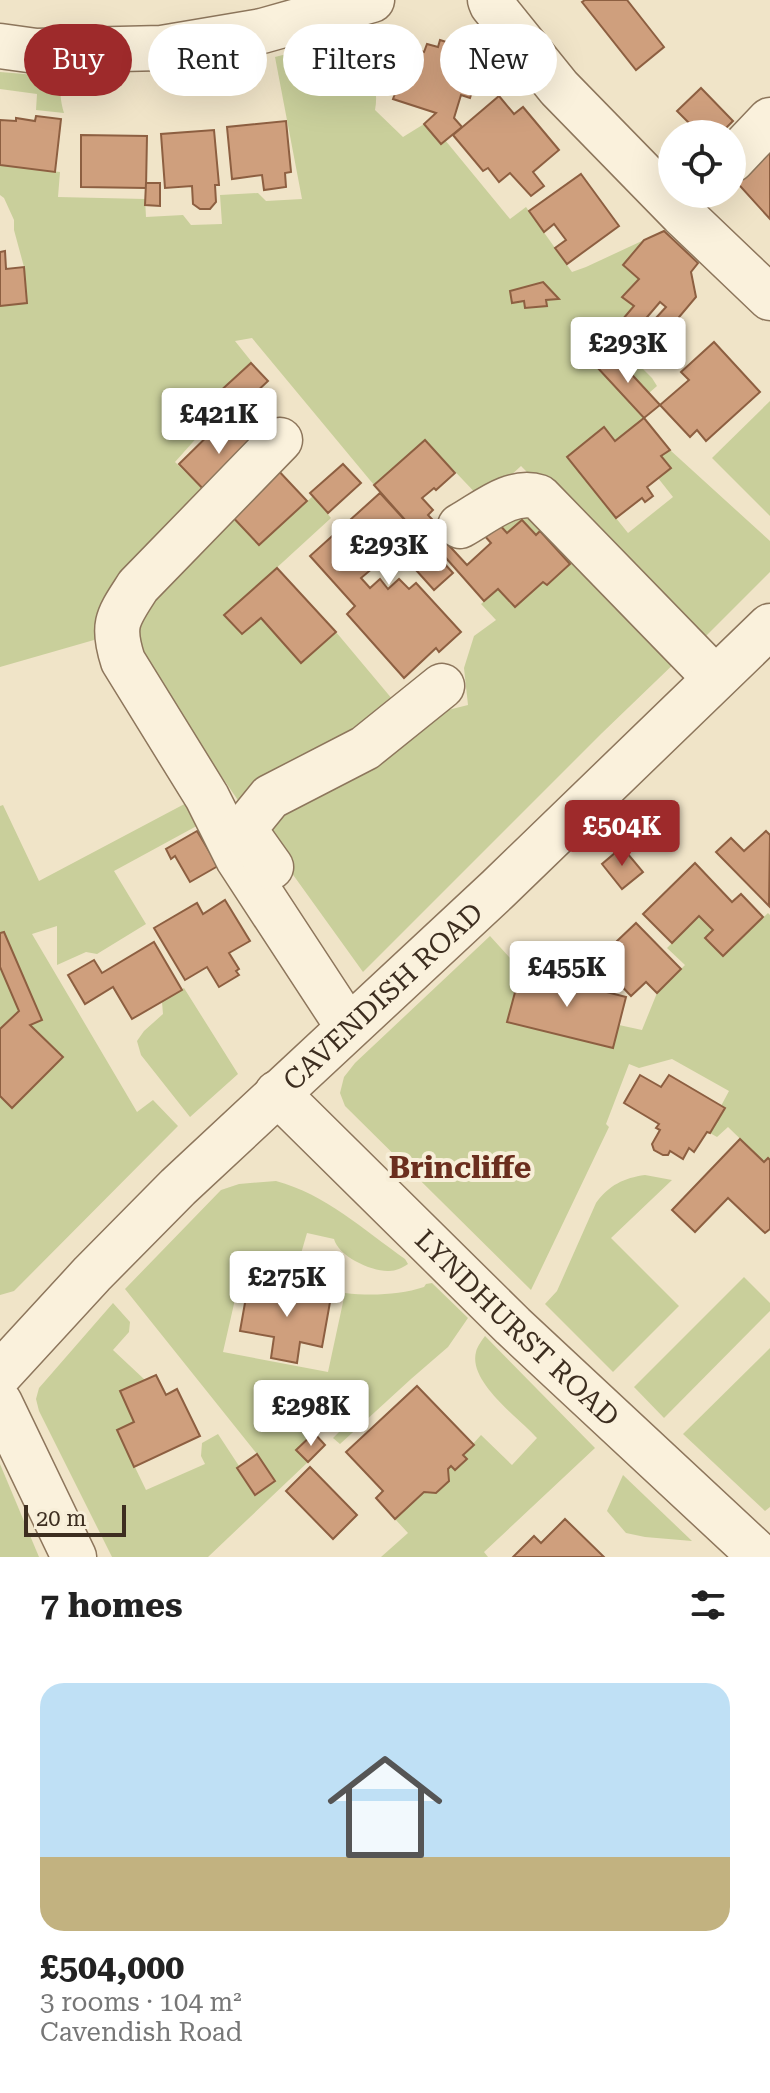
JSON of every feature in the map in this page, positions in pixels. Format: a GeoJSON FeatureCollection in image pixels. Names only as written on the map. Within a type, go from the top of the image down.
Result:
{"type":"FeatureCollection","features":[{"type":"Feature","properties":{"kind":"street"},"geometry":{"type":"LineString","coordinates":[[0,46],[36,51],[162,48],[262,31],[372,0]]}},
{"type":"Feature","properties":{"kind":"street"},"geometry":{"type":"LineString","coordinates":[[490,0],[559,88],[658,175]]}},
{"type":"Feature","properties":{"kind":"street"},"geometry":{"type":"LineString","coordinates":[[746,145],[770,120]]}},
{"type":"Feature","properties":{"kind":"street"},"geometry":{"type":"LineString","coordinates":[[694,208],[770,298]]}},
{"type":"Feature","properties":{"kind":"street"},"geometry":{"type":"LineString","coordinates":[[280,440],[138,586],[119,614],[116,638],[123,661],[207,797],[238,859],[359,1016]]}},
{"type":"Feature","properties":{"kind":"street"},"geometry":{"type":"LineString","coordinates":[[460,526],[513,495],[539,497],[715,678]]}},
{"type":"Feature","properties":{"kind":"street","name":"CAVENDISH ROAD"},"geometry":{"type":"LineString","coordinates":[[0,1374],[105,1260],[178,1187],[498,889],[770,626]]}},
{"type":"Feature","properties":{"kind":"street"},"geometry":{"type":"LineString","coordinates":[[359,1016],[244,829],[270,797],[365,748],[442,686]]}},
{"type":"Feature","properties":{"kind":"street","name":"LYNDHURST ROAD"},"geometry":{"type":"LineString","coordinates":[[277,1093],[513,1326],[761,1557]]}},
{"type":"Feature","properties":{"kind":"street"},"geometry":{"type":"LineString","coordinates":[[0,1403],[74,1557]]}},
{"type":"Feature","properties":{"kind":"green space"},"geometry":{"type":"Polygon","coordinates":[[[283,55],[283,96],[375,96],[375,110],[403,137],[424,124],[440,144],[445,140],[510,219],[526,207],[572,272],[644,240],[623,265],[639,279],[623,297],[634,306],[636,330],[619,345],[657,386],[649,393],[611,352],[596,366],[644,418],[615,441],[603,427],[567,457],[628,533],[673,497],[658,478],[671,469],[661,456],[670,450],[770,541],[770,572],[698,644],[521,466],[483,501],[425,440],[374,485],[252,338],[235,341],[251,363],[217,394],[226,405],[175,462],[210,496],[128,585],[94,640],[0,667],[0,306],[27,302],[24,267],[14,220],[0,195],[0,165],[60,172],[58,197],[145,199],[146,217],[183,215],[191,225],[222,224],[220,195],[258,193],[266,201],[302,199],[275,57],[283,55]],[[542,282],[510,291],[512,303],[524,301],[526,308],[546,306],[546,300],[558,299],[542,282]]]}},
{"type":"Feature","properties":{"kind":"green space"},"geometry":{"type":"Polygon","coordinates":[[[0,72],[24,74],[24,92],[0,89],[0,72]]]}},
{"type":"Feature","properties":{"kind":"green space"},"geometry":{"type":"Polygon","coordinates":[[[37,96],[61,96],[64,113],[36,110],[37,96]]]}},
{"type":"Feature","properties":{"kind":"green space"},"geometry":{"type":"Polygon","coordinates":[[[770,401],[770,516],[712,458],[770,401]]]}},
{"type":"Feature","properties":{"kind":"green space"},"geometry":{"type":"Polygon","coordinates":[[[313,496],[331,518],[225,615],[242,634],[261,618],[301,662],[336,632],[398,706],[246,812],[155,679],[131,657],[138,609],[227,511],[259,545],[313,496]]]}},
{"type":"Feature","properties":{"kind":"green space"},"geometry":{"type":"Polygon","coordinates":[[[532,500],[683,655],[363,972],[263,833],[278,806],[420,717],[468,705],[464,668],[474,636],[496,620],[481,604],[498,589],[515,607],[543,582],[547,585],[570,564],[540,531],[536,535],[522,520],[507,533],[497,522],[532,500]]]}},
{"type":"Feature","properties":{"kind":"green space"},"geometry":{"type":"Polygon","coordinates":[[[192,800],[204,822],[114,871],[146,924],[97,954],[86,952],[57,965],[57,926],[32,934],[137,1112],[153,1100],[178,1126],[14,1291],[0,1295],[0,1096],[13,1107],[63,1057],[30,1025],[41,1019],[4,932],[0,933],[0,806],[3,805],[39,881],[192,800]]]}},
{"type":"Feature","properties":{"kind":"green space"},"geometry":{"type":"Polygon","coordinates":[[[768,913],[770,1160],[768,1158],[764,1162],[728,1127],[717,1137],[710,1133],[724,1109],[721,1106],[729,1091],[672,1059],[639,1068],[629,1064],[606,1124],[609,1127],[531,1290],[345,1106],[340,1093],[344,1077],[355,1063],[490,936],[521,970],[508,1022],[613,1048],[619,1025],[642,1030],[657,993],[685,965],[667,948],[699,916],[713,930],[705,938],[723,956],[768,913]]]}},
{"type":"Feature","properties":{"kind":"green space"},"geometry":{"type":"Polygon","coordinates":[[[0,967],[19,1011],[1,1030],[0,1029],[0,967]]]}},
{"type":"Feature","properties":{"kind":"green space"},"geometry":{"type":"Polygon","coordinates":[[[184,988],[238,1074],[190,1117],[141,1055],[137,1041],[163,1014],[162,1002],[184,988]]]}},
{"type":"Feature","properties":{"kind":"green space"},"geometry":{"type":"Polygon","coordinates":[[[645,1175],[672,1180],[611,1238],[679,1306],[613,1372],[545,1304],[557,1291],[596,1203],[618,1183],[645,1175]]]}},
{"type":"Feature","properties":{"kind":"green space"},"geometry":{"type":"Polygon","coordinates":[[[276,1181],[328,1204],[408,1264],[392,1271],[374,1269],[349,1257],[334,1239],[307,1233],[300,1257],[290,1266],[244,1277],[239,1282],[223,1352],[328,1372],[345,1293],[395,1293],[432,1283],[468,1318],[448,1347],[340,1444],[333,1438],[348,1423],[335,1412],[297,1450],[308,1462],[208,1557],[112,1557],[39,1411],[36,1399],[39,1388],[113,1303],[130,1322],[129,1332],[113,1350],[145,1380],[120,1391],[134,1422],[117,1430],[146,1490],[205,1464],[201,1456],[202,1443],[218,1434],[239,1466],[237,1468],[274,1481],[257,1454],[125,1289],[221,1190],[239,1184],[276,1181]]]}},
{"type":"Feature","properties":{"kind":"green space"},"geometry":{"type":"Polygon","coordinates":[[[744,1277],[770,1303],[770,1311],[664,1418],[634,1387],[744,1277]]]}},
{"type":"Feature","properties":{"kind":"green space"},"geometry":{"type":"Polygon","coordinates":[[[485,1336],[595,1448],[484,1552],[488,1557],[381,1557],[408,1533],[395,1519],[424,1492],[437,1493],[449,1481],[448,1469],[451,1466],[455,1470],[466,1460],[463,1455],[481,1435],[512,1465],[537,1438],[497,1399],[480,1375],[476,1352],[485,1336]]]}},
{"type":"Feature","properties":{"kind":"green space"},"geometry":{"type":"Polygon","coordinates":[[[770,1348],[770,1507],[765,1511],[683,1434],[770,1348]]]}},
{"type":"Feature","properties":{"kind":"green space"},"geometry":{"type":"Polygon","coordinates":[[[0,1464],[39,1557],[0,1557],[0,1464]]]}},
{"type":"Feature","properties":{"kind":"green space"},"geometry":{"type":"Polygon","coordinates":[[[623,1475],[692,1541],[626,1533],[607,1511],[623,1475]]]}},
{"type":"Feature","properties":{"kind":"building"},"geometry":{"type":"Polygon","coordinates":[[[627,0],[664,47],[636,70],[582,2],[627,0]]]}},
{"type":"Feature","properties":{"kind":"building"},"geometry":{"type":"Polygon","coordinates":[[[440,40],[440,96],[461,96],[454,118],[462,127],[441,144],[424,124],[436,113],[393,99],[394,96],[424,96],[424,52],[427,44],[438,47],[440,40]]]}},
{"type":"Feature","properties":{"kind":"building"},"geometry":{"type":"Polygon","coordinates":[[[701,88],[732,120],[686,120],[677,111],[701,88]]]}},
{"type":"Feature","properties":{"kind":"building"},"geometry":{"type":"Polygon","coordinates":[[[499,96],[514,114],[523,107],[559,150],[533,172],[544,186],[531,196],[510,173],[499,182],[488,168],[483,171],[453,135],[499,96]]]}},
{"type":"Feature","properties":{"kind":"building"},"geometry":{"type":"Polygon","coordinates":[[[36,116],[61,119],[55,172],[0,165],[0,120],[16,121],[16,118],[35,121],[36,116]]]}},
{"type":"Feature","properties":{"kind":"building"},"geometry":{"type":"Polygon","coordinates":[[[286,121],[291,172],[285,173],[286,187],[264,190],[262,175],[232,179],[227,127],[286,121]]]}},
{"type":"Feature","properties":{"kind":"building"},"geometry":{"type":"Polygon","coordinates":[[[214,130],[219,185],[215,185],[216,202],[210,209],[200,209],[193,204],[192,186],[165,188],[161,134],[214,130]]]}},
{"type":"Feature","properties":{"kind":"building"},"geometry":{"type":"Polygon","coordinates":[[[81,135],[147,136],[146,188],[81,187],[81,135]]]}},
{"type":"Feature","properties":{"kind":"building"},"geometry":{"type":"Polygon","coordinates":[[[770,146],[770,219],[746,192],[746,166],[770,146]]]}},
{"type":"Feature","properties":{"kind":"building"},"geometry":{"type":"Polygon","coordinates":[[[581,174],[619,226],[567,264],[555,248],[566,240],[554,224],[544,232],[529,211],[581,174]]]}},
{"type":"Feature","properties":{"kind":"building"},"geometry":{"type":"Polygon","coordinates":[[[146,183],[160,183],[160,206],[145,205],[146,183]]]}},
{"type":"Feature","properties":{"kind":"building"},"geometry":{"type":"Polygon","coordinates":[[[664,231],[698,263],[691,272],[696,297],[669,329],[656,318],[666,307],[660,302],[636,330],[623,319],[634,306],[622,297],[639,279],[623,265],[644,240],[664,231]]]}},
{"type":"Feature","properties":{"kind":"building"},"geometry":{"type":"Polygon","coordinates":[[[5,251],[6,269],[24,267],[27,303],[0,306],[0,252],[5,251]]]}},
{"type":"Feature","properties":{"kind":"building"},"geometry":{"type":"Polygon","coordinates":[[[543,282],[559,299],[546,300],[547,306],[525,308],[524,301],[512,303],[510,291],[543,282]]]}},
{"type":"Feature","properties":{"kind":"building"},"geometry":{"type":"Polygon","coordinates":[[[714,342],[760,392],[706,441],[697,430],[690,437],[660,405],[689,380],[681,372],[714,342]]]}},
{"type":"Feature","properties":{"kind":"building"},"geometry":{"type":"Polygon","coordinates":[[[611,352],[660,405],[644,418],[596,366],[611,352]]]}},
{"type":"Feature","properties":{"kind":"building"},"geometry":{"type":"Polygon","coordinates":[[[251,363],[268,381],[234,413],[217,394],[251,363]]]}},
{"type":"Feature","properties":{"kind":"building"},"geometry":{"type":"Polygon","coordinates":[[[227,417],[259,449],[210,496],[179,464],[227,417]]]}},
{"type":"Feature","properties":{"kind":"building"},"geometry":{"type":"Polygon","coordinates":[[[644,418],[670,450],[661,456],[671,468],[647,487],[653,496],[645,502],[642,498],[616,518],[567,457],[604,427],[615,441],[644,418]]]}},
{"type":"Feature","properties":{"kind":"building"},"geometry":{"type":"Polygon","coordinates":[[[425,440],[455,473],[422,498],[433,510],[428,515],[447,535],[431,549],[374,485],[425,440]]]}},
{"type":"Feature","properties":{"kind":"building"},"geometry":{"type":"Polygon","coordinates":[[[343,464],[361,483],[328,513],[310,493],[343,464]]]}},
{"type":"Feature","properties":{"kind":"building"},"geometry":{"type":"Polygon","coordinates":[[[275,467],[307,501],[259,545],[227,511],[275,467]]]}},
{"type":"Feature","properties":{"kind":"building"},"geometry":{"type":"Polygon","coordinates":[[[380,493],[453,573],[434,590],[380,530],[364,544],[380,562],[361,578],[370,588],[380,579],[388,589],[399,579],[409,589],[416,583],[461,632],[439,652],[436,648],[404,678],[347,614],[355,606],[310,556],[380,493]]]}},
{"type":"Feature","properties":{"kind":"building"},"geometry":{"type":"Polygon","coordinates":[[[522,520],[536,535],[540,531],[570,564],[547,585],[543,582],[515,607],[498,589],[484,601],[446,558],[442,562],[431,549],[443,539],[467,565],[491,543],[483,534],[497,522],[507,533],[522,520]]]}},
{"type":"Feature","properties":{"kind":"building"},"geometry":{"type":"Polygon","coordinates":[[[277,568],[336,632],[301,663],[261,618],[242,634],[224,615],[277,568]]]}},
{"type":"Feature","properties":{"kind":"building"},"geometry":{"type":"Polygon","coordinates":[[[197,831],[218,866],[190,882],[175,856],[171,859],[166,849],[197,831]]]}},
{"type":"Feature","properties":{"kind":"building"},"geometry":{"type":"Polygon","coordinates":[[[766,831],[770,835],[769,906],[716,852],[731,838],[744,851],[766,831]]]}},
{"type":"Feature","properties":{"kind":"building"},"geometry":{"type":"Polygon","coordinates":[[[622,847],[643,872],[622,889],[602,864],[622,847]]]}},
{"type":"Feature","properties":{"kind":"building"},"geometry":{"type":"Polygon","coordinates":[[[695,863],[732,902],[741,894],[763,917],[723,956],[705,938],[713,930],[699,916],[672,943],[643,914],[695,863]]]}},
{"type":"Feature","properties":{"kind":"building"},"geometry":{"type":"Polygon","coordinates":[[[225,900],[250,941],[229,953],[239,969],[236,971],[239,975],[219,987],[207,967],[185,980],[154,928],[197,903],[203,914],[225,900]]]}},
{"type":"Feature","properties":{"kind":"building"},"geometry":{"type":"Polygon","coordinates":[[[636,923],[681,969],[657,993],[646,982],[631,996],[597,960],[636,923]]]}},
{"type":"Feature","properties":{"kind":"building"},"geometry":{"type":"Polygon","coordinates":[[[4,932],[42,1020],[30,1025],[63,1057],[12,1108],[0,1096],[0,1029],[19,1011],[0,967],[0,933],[4,932]]]}},
{"type":"Feature","properties":{"kind":"building"},"geometry":{"type":"Polygon","coordinates":[[[154,942],[182,990],[132,1019],[113,987],[85,1004],[68,975],[94,960],[102,973],[154,942]]]}},
{"type":"Feature","properties":{"kind":"building"},"geometry":{"type":"Polygon","coordinates":[[[521,970],[626,997],[613,1048],[507,1022],[521,970]]]}},
{"type":"Feature","properties":{"kind":"building"},"geometry":{"type":"Polygon","coordinates":[[[640,1075],[661,1087],[669,1075],[725,1108],[710,1133],[707,1132],[694,1152],[689,1148],[683,1159],[670,1151],[668,1155],[663,1155],[654,1150],[652,1144],[660,1130],[656,1128],[659,1124],[624,1103],[640,1075]]]}},
{"type":"Feature","properties":{"kind":"building"},"geometry":{"type":"Polygon","coordinates":[[[740,1139],[764,1162],[768,1158],[770,1160],[770,1229],[765,1233],[728,1198],[695,1232],[672,1210],[740,1139]]]}},
{"type":"Feature","properties":{"kind":"building"},"geometry":{"type":"Polygon","coordinates":[[[300,1285],[332,1291],[322,1347],[300,1342],[297,1363],[271,1358],[274,1337],[240,1331],[248,1286],[298,1296],[300,1285]]]}},
{"type":"Feature","properties":{"kind":"building"},"geometry":{"type":"Polygon","coordinates":[[[156,1375],[166,1395],[177,1389],[200,1436],[134,1467],[117,1430],[134,1422],[120,1391],[156,1375]]]}},
{"type":"Feature","properties":{"kind":"building"},"geometry":{"type":"Polygon","coordinates":[[[417,1386],[474,1445],[463,1455],[467,1459],[455,1470],[451,1466],[448,1469],[449,1481],[436,1493],[424,1492],[395,1519],[376,1498],[383,1491],[346,1452],[417,1386]]]}},
{"type":"Feature","properties":{"kind":"building"},"geometry":{"type":"Polygon","coordinates":[[[314,1433],[325,1445],[308,1462],[296,1450],[314,1433]]]}},
{"type":"Feature","properties":{"kind":"building"},"geometry":{"type":"Polygon","coordinates":[[[257,1454],[275,1481],[255,1495],[237,1468],[257,1454]]]}},
{"type":"Feature","properties":{"kind":"building"},"geometry":{"type":"Polygon","coordinates":[[[310,1467],[357,1515],[333,1539],[286,1491],[310,1467]]]}},
{"type":"Feature","properties":{"kind":"building"},"geometry":{"type":"Polygon","coordinates":[[[565,1519],[604,1557],[513,1557],[534,1536],[541,1543],[565,1519]]]}},
{"type":"Feature","properties":{"kind":"district","name":"Brincliffe"},"geometry":{"type":"Point","coordinates":[460,1168]}}]}
